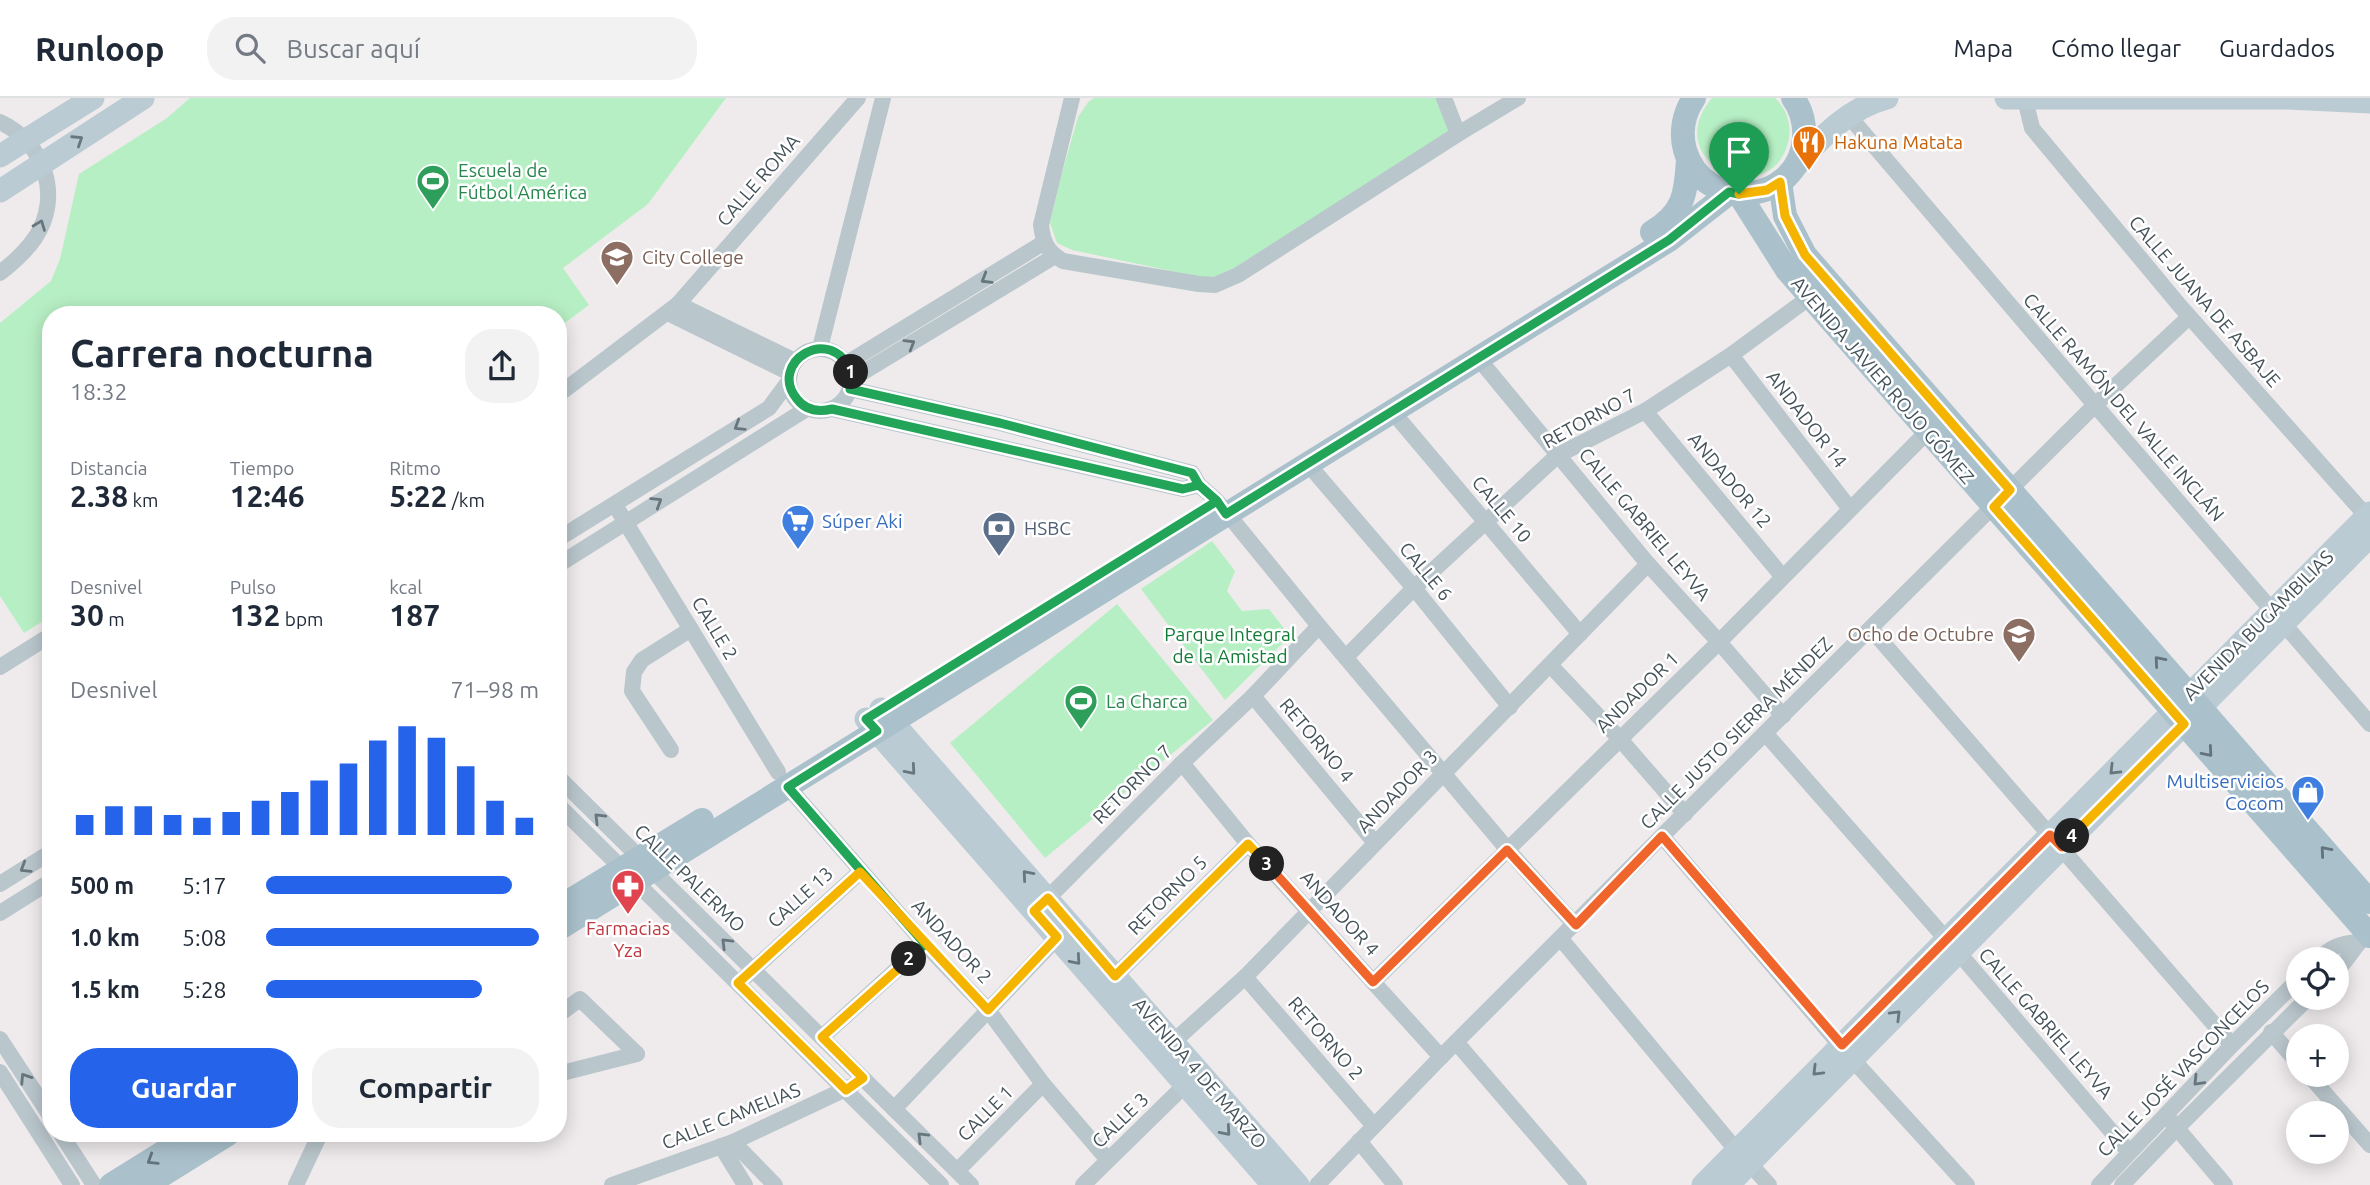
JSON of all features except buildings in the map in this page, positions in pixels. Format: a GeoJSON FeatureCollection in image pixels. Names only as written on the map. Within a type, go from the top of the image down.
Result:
{"type":"FeatureCollection","features":[{"type":"Feature","properties":{"kind":"main road"},"geometry":{"type":"LineString","coordinates":[[0,156],[93,98]]}},
{"type":"Feature","properties":{"kind":"main road"},"geometry":{"type":"LineString","coordinates":[[0,191],[143,98]]}},
{"type":"Feature","properties":{"kind":"main road"},"geometry":{"type":"LineString","coordinates":[[1694,98],[1683,122],[1683,141],[1688,159],[1698,174],[1712,186],[1734,193],[1767,190],[1787,175],[1817,141],[1848,115],[1887,98]]}},
{"type":"Feature","properties":{"kind":"main road"},"geometry":{"type":"LineString","coordinates":[[1787,175],[1803,149],[1805,127],[1799,106],[1793,98]]}},
{"type":"Feature","properties":{"kind":"main road"},"geometry":{"type":"LineString","coordinates":[[2006,98],[2288,98],[2370,102]]}},
{"type":"Feature","properties":{"kind":"main road"},"geometry":{"type":"LineString","coordinates":[[567,922],[638,870],[879,720],[1214,500],[1669,221],[1679,208],[1686,190],[1688,159]]}},
{"type":"Feature","properties":{"kind":"main road","name":"AVENIDA JAVIER ROJO GÓMEZ"},"geometry":{"type":"LineString","coordinates":[[1787,175],[1785,216],[1796,263],[1810,297],[1928,431],[2002,498]]}},
{"type":"Feature","properties":{"kind":"main road"},"geometry":{"type":"LineString","coordinates":[[1214,500],[1308,464],[1669,240],[1734,193]]}},
{"type":"Feature","properties":{"kind":"main road","name":"AVENIDA JAVIER ROJO GÓMEZ"},"geometry":{"type":"LineString","coordinates":[[1734,193],[2186,709],[2370,902]]}},
{"type":"Feature","properties":{"kind":"main road","name":"AVENIDA BUGAMBILIAS"},"geometry":{"type":"LineString","coordinates":[[1703,1185],[1743,1157],[2369,522]]}},
{"type":"Feature","properties":{"kind":"main road","name":"AVENIDA JAVIER ROJO GÓMEZ"},"geometry":{"type":"LineString","coordinates":[[2186,709],[2365,937]]}},
{"type":"Feature","properties":{"kind":"main road","name":"AVENIDA 4 DE MARZO"},"geometry":{"type":"LineString","coordinates":[[879,720],[1041,905],[1115,976],[1298,1185]]}},
{"type":"Feature","properties":{"kind":"main road"},"geometry":{"type":"LineString","coordinates":[[567,904],[638,870]]}},
{"type":"Feature","properties":{"kind":"main road","name":"AVENIDA 4 DE MARZO"},"geometry":{"type":"LineString","coordinates":[[1041,905],[1057,937],[1273,1185]]}},
{"type":"Feature","properties":{"kind":"main road"},"geometry":{"type":"LineString","coordinates":[[111,1185],[180,1142]]}},
{"type":"Feature","properties":{"kind":"main road"},"geometry":{"type":"LineString","coordinates":[[146,1185],[215,1142]]}},
{"type":"Feature","properties":{"kind":"main road","name":"AVENIDA BUGAMBILIAS"},"geometry":{"type":"LineString","coordinates":[[1728,1185],[1743,1157]]}},
{"type":"Feature","properties":{"kind":"street","name":"CALLE ROMA"},"geometry":{"type":"LineString","coordinates":[[567,388],[673,309],[858,98]]}},
{"type":"Feature","properties":{"kind":"street"},"geometry":{"type":"LineString","coordinates":[[820,348],[883,98]]}},
{"type":"Feature","properties":{"kind":"street"},"geometry":{"type":"LineString","coordinates":[[1072,98],[1041,225],[1044,243],[1063,261],[1215,285],[1238,275],[1518,98]]}},
{"type":"Feature","properties":{"kind":"street"},"geometry":{"type":"LineString","coordinates":[[1444,98],[1458,134]]}},
{"type":"Feature","properties":{"kind":"street","name":"CALLE JUANA DE ASBAJE"},"geometry":{"type":"LineString","coordinates":[[2025,99],[2032,128],[2189,317],[2369,522]]}},
{"type":"Feature","properties":{"kind":"street","name":"CALLE RAMÓN DEL VALLE INCLÁN"},"geometry":{"type":"LineString","coordinates":[[1848,115],[2370,724]]}},
{"type":"Feature","properties":{"kind":"street"},"geometry":{"type":"LineString","coordinates":[[0,122],[26,139],[43,163],[48,205],[36,236],[13,263],[0,273]]}},
{"type":"Feature","properties":{"kind":"street"},"geometry":{"type":"LineString","coordinates":[[850,377],[1044,243]]}},
{"type":"Feature","properties":{"kind":"street"},"geometry":{"type":"LineString","coordinates":[[850,377],[1055,256]]}},
{"type":"Feature","properties":{"kind":"street","name":"RETORNO 7"},"geometry":{"type":"LineString","coordinates":[[1346,657],[1414,588],[1558,455],[1645,411],[1731,355],[1810,297]]}},
{"type":"Feature","properties":{"kind":"street"},"geometry":{"type":"LineString","coordinates":[[673,309],[792,372]]}},
{"type":"Feature","properties":{"kind":"street","name":"CALLE JUSTO SIERRA MÉNDEZ"},"geometry":{"type":"LineString","coordinates":[[1317,1185],[1765,733],[2095,405],[2189,317]]}},
{"type":"Feature","properties":{"kind":"street"},"geometry":{"type":"LineString","coordinates":[[567,534],[769,408],[792,372],[811,350],[820,348],[836,352],[850,377],[846,397],[832,409]]}},
{"type":"Feature","properties":{"kind":"street","name":"ANDADOR 14"},"geometry":{"type":"LineString","coordinates":[[1731,355],[1850,509]]}},
{"type":"Feature","properties":{"kind":"street","name":"CALLE GABRIEL LEYVA"},"geometry":{"type":"LineString","coordinates":[[1478,358],[1648,564],[1783,716]]}},
{"type":"Feature","properties":{"kind":"street"},"geometry":{"type":"LineString","coordinates":[[792,372],[795,397],[816,411],[832,409],[1183,489],[1214,500]]}},
{"type":"Feature","properties":{"kind":"street"},"geometry":{"type":"LineString","coordinates":[[850,377],[1000,423],[1192,473],[1507,850],[1576,925]]}},
{"type":"Feature","properties":{"kind":"street"},"geometry":{"type":"LineString","coordinates":[[567,559],[808,408]]}},
{"type":"Feature","properties":{"kind":"street","name":"CALLE 10"},"geometry":{"type":"LineString","coordinates":[[1392,411],[1580,634]]}},
{"type":"Feature","properties":{"kind":"street","name":"ANDADOR 12"},"geometry":{"type":"LineString","coordinates":[[1645,411],[1782,576]]}},
{"type":"Feature","properties":{"kind":"street","name":"ANDADOR 1"},"geometry":{"type":"LineString","coordinates":[[1373,982],[1719,642],[1928,431]]}},
{"type":"Feature","properties":{"kind":"street","name":"CALLE 6"},"geometry":{"type":"LineString","coordinates":[[1308,464],[1414,588],[1510,707]]}},
{"type":"Feature","properties":{"kind":"street","name":"CALLE 2"},"geometry":{"type":"LineString","coordinates":[[615,505],[783,779]]}},
{"type":"Feature","properties":{"kind":"street","name":"ANDADOR 3"},"geometry":{"type":"LineString","coordinates":[[1173,1042],[1245,977],[1648,564]]}},
{"type":"Feature","properties":{"kind":"street","name":"RETORNO 7"},"geometry":{"type":"LineString","coordinates":[[1041,905],[1182,763],[1253,696],[1319,626]]}},
{"type":"Feature","properties":{"kind":"street"},"geometry":{"type":"LineString","coordinates":[[671,750],[632,691],[634,672],[642,660],[691,629]]}},
{"type":"Feature","properties":{"kind":"street"},"geometry":{"type":"LineString","coordinates":[[1871,629],[2232,1045]]}},
{"type":"Feature","properties":{"kind":"street"},"geometry":{"type":"LineString","coordinates":[[0,667],[42,641]]}},
{"type":"Feature","properties":{"kind":"street"},"geometry":{"type":"LineString","coordinates":[[1551,666],[1685,814]]}},
{"type":"Feature","properties":{"kind":"street","name":"RETORNO 4"},"geometry":{"type":"LineString","coordinates":[[1253,696],[1375,843]]}},
{"type":"Feature","properties":{"kind":"street","name":"CALLE GABRIEL LEYVA"},"geometry":{"type":"LineString","coordinates":[[1765,733],[2129,1152]]}},
{"type":"Feature","properties":{"kind":"street","name":"ANDADOR 4"},"geometry":{"type":"LineString","coordinates":[[1182,763],[1248,844],[1441,1057]]}},
{"type":"Feature","properties":{"kind":"street","name":"ANDADOR 2"},"geometry":{"type":"LineString","coordinates":[[783,779],[860,872],[988,1010],[1043,1084],[1108,1160]]}},
{"type":"Feature","properties":{"kind":"street","name":"CALLE PALERMO"},"geometry":{"type":"LineString","coordinates":[[567,787],[738,983],[942,1185]]}},
{"type":"Feature","properties":{"kind":"street","name":"CALLE PALERMO"},"geometry":{"type":"LineString","coordinates":[[567,812],[752,969],[971,1185]]}},
{"type":"Feature","properties":{"kind":"street"},"geometry":{"type":"LineString","coordinates":[[1662,836],[1847,1052],[1967,1185]]}},
{"type":"Feature","properties":{"kind":"street","name":"RETORNO 5"},"geometry":{"type":"LineString","coordinates":[[1115,976],[1248,844]]}},
{"type":"Feature","properties":{"kind":"street"},"geometry":{"type":"LineString","coordinates":[[0,884],[42,858]]}},
{"type":"Feature","properties":{"kind":"street","name":"CALLE 13"},"geometry":{"type":"LineString","coordinates":[[738,983],[860,872]]}},
{"type":"Feature","properties":{"kind":"street"},"geometry":{"type":"LineString","coordinates":[[0,913],[42,887]]}},
{"type":"Feature","properties":{"kind":"street"},"geometry":{"type":"LineString","coordinates":[[894,1109],[1057,937]]}},
{"type":"Feature","properties":{"kind":"street"},"geometry":{"type":"LineString","coordinates":[[2336,947],[2365,937]]}},
{"type":"Feature","properties":{"kind":"street"},"geometry":{"type":"LineString","coordinates":[[2349,958],[2365,937]]}},
{"type":"Feature","properties":{"kind":"street"},"geometry":{"type":"LineString","coordinates":[[1560,939],[1769,1185]]}},
{"type":"Feature","properties":{"kind":"street"},"geometry":{"type":"LineString","coordinates":[[822,1037],[925,944]]}},
{"type":"Feature","properties":{"kind":"street","name":"RETORNO 2"},"geometry":{"type":"LineString","coordinates":[[1245,977],[1374,1126]]}},
{"type":"Feature","properties":{"kind":"street","name":"CALLE JOSÉ VASCONCELOS"},"geometry":{"type":"LineString","coordinates":[[2099,1185],[2286,992]]}},
{"type":"Feature","properties":{"kind":"street"},"geometry":{"type":"LineString","coordinates":[[567,1008],[580,999],[637,1054],[567,1072]]}},
{"type":"Feature","properties":{"kind":"street","name":"CALLE JOSÉ VASCONCELOS"},"geometry":{"type":"LineString","coordinates":[[2122,1185],[2295,1010]]}},
{"type":"Feature","properties":{"kind":"street"},"geometry":{"type":"LineString","coordinates":[[2271,1032],[2286,1049]]}},
{"type":"Feature","properties":{"kind":"street"},"geometry":{"type":"LineString","coordinates":[[0,1039],[42,1103]]}},
{"type":"Feature","properties":{"kind":"street"},"geometry":{"type":"LineString","coordinates":[[1456,1042],[1578,1185]]}},
{"type":"Feature","properties":{"kind":"street"},"geometry":{"type":"LineString","coordinates":[[0,1073],[42,1138]]}},
{"type":"Feature","properties":{"kind":"street","name":"CALLE CAMELIAS"},"geometry":{"type":"LineString","coordinates":[[612,1185],[727,1144],[846,1090],[863,1078]]}},
{"type":"Feature","properties":{"kind":"street","name":"CALLE 1"},"geometry":{"type":"LineString","coordinates":[[957,1171],[1043,1084]]}},
{"type":"Feature","properties":{"kind":"street","name":"CALLE 3"},"geometry":{"type":"LineString","coordinates":[[1083,1185],[1185,1085]]}},
{"type":"Feature","properties":{"kind":"street"},"geometry":{"type":"LineString","coordinates":[[2319,1087],[2370,1145]]}},
{"type":"Feature","properties":{"kind":"street"},"geometry":{"type":"LineString","coordinates":[[2165,1115],[2225,1185]]}},
{"type":"Feature","properties":{"kind":"street"},"geometry":{"type":"LineString","coordinates":[[1359,1141],[1395,1185]]}},
{"type":"Feature","properties":{"kind":"street"},"geometry":{"type":"LineString","coordinates":[[44,1142],[72,1185]]}},
{"type":"Feature","properties":{"kind":"street"},"geometry":{"type":"LineString","coordinates":[[66,1142],[94,1185]]}},
{"type":"Feature","properties":{"kind":"street"},"geometry":{"type":"LineString","coordinates":[[296,1185],[316,1142]]}},
{"type":"Feature","properties":{"kind":"street"},"geometry":{"type":"LineString","coordinates":[[727,1144],[745,1185]]}},
{"type":"Feature","properties":{"kind":"street"},"geometry":{"type":"LineString","coordinates":[[727,1144],[775,1185]]}},
{"type":"Feature","properties":{"kind":"green space","name":"Escuela de Fútbol América"},"geometry":{"type":"Polygon","coordinates":[[[190,98],[726,98],[648,204],[563,268],[589,305],[567,321],[567,306],[42,306],[42,622],[24,633],[0,596],[0,323],[51,281],[60,259],[79,174],[167,118],[190,98]]]}},
{"type":"Feature","properties":{"kind":"green space"},"geometry":{"type":"Polygon","coordinates":[[[1094,98],[1436,98],[1451,132],[1223,275],[1209,279],[1072,250],[1057,243],[1050,223],[1060,180],[1078,117],[1094,98]]]}},
{"type":"Feature","properties":{"kind":"green space"},"geometry":{"type":"Polygon","coordinates":[[[1712,98],[1775,98],[1785,111],[1789,127],[1789,138],[1779,161],[1763,174],[1744,177],[1724,172],[1708,160],[1698,143],[1699,122],[1712,98]]]}},
{"type":"Feature","properties":{"kind":"green space","name":"Parque Integral de la Amistad"},"geometry":{"type":"Polygon","coordinates":[[[1212,541],[1235,571],[1227,591],[1242,611],[1269,609],[1290,636],[1225,700],[1141,589],[1212,541]]]}},
{"type":"Feature","properties":{"kind":"green space","name":"La Charca"},"geometry":{"type":"Polygon","coordinates":[[[1117,604],[1213,720],[1045,858],[950,743],[1117,604]]]}},
{"type":"Feature","properties":{"kind":"place","name":"Hakuna Matata"},"geometry":{"type":"Point","coordinates":[1809,172]}},
{"type":"Feature","properties":{"kind":"place","name":"Escuela de Fútbol América"},"geometry":{"type":"Point","coordinates":[433,211]}},
{"type":"Feature","properties":{"kind":"place","name":"City College"},"geometry":{"type":"Point","coordinates":[617,287]}},
{"type":"Feature","properties":{"kind":"place","name":"Súper Aki"},"geometry":{"type":"Point","coordinates":[798,551]}},
{"type":"Feature","properties":{"kind":"place","name":"HSBC"},"geometry":{"type":"Point","coordinates":[999,558]}},
{"type":"Feature","properties":{"kind":"place","name":"Ocho de Octubre"},"geometry":{"type":"Point","coordinates":[2019,664]}},
{"type":"Feature","properties":{"kind":"place","name":"La Charca"},"geometry":{"type":"Point","coordinates":[1081,731]}},
{"type":"Feature","properties":{"kind":"place","name":"Multiservicios Cocom"},"geometry":{"type":"Point","coordinates":[2308,822]}},
{"type":"Feature","properties":{"kind":"place","name":"Farmacias Yza"},"geometry":{"type":"Point","coordinates":[628,916]}},
{"type":"Feature","properties":{"kind":"route"},"geometry":{"type":"LineString","coordinates":[[1739,194],[1729,192],[1669,240],[1226,514],[1217,501],[1199,485],[1183,489],[832,409],[816,411],[808,408],[795,397],[789,381],[792,367],[802,354],[820,348],[836,352],[847,363],[852,379],[850,389],[1000,423],[1192,473],[1199,485],[1217,501],[866,719],[877,731],[788,787],[925,944],[822,1037],[863,1078],[846,1090],[738,983],[860,872],[925,944],[988,1010],[1057,937],[1034,911],[1048,898],[1115,976],[1248,844],[1373,982],[1507,850],[1576,925],[1662,836],[1842,1045],[2050,835],[2062,847],[2184,724],[1994,507],[2010,490],[1805,255],[1785,216],[1780,182],[1767,190],[1739,194]]}}]}
